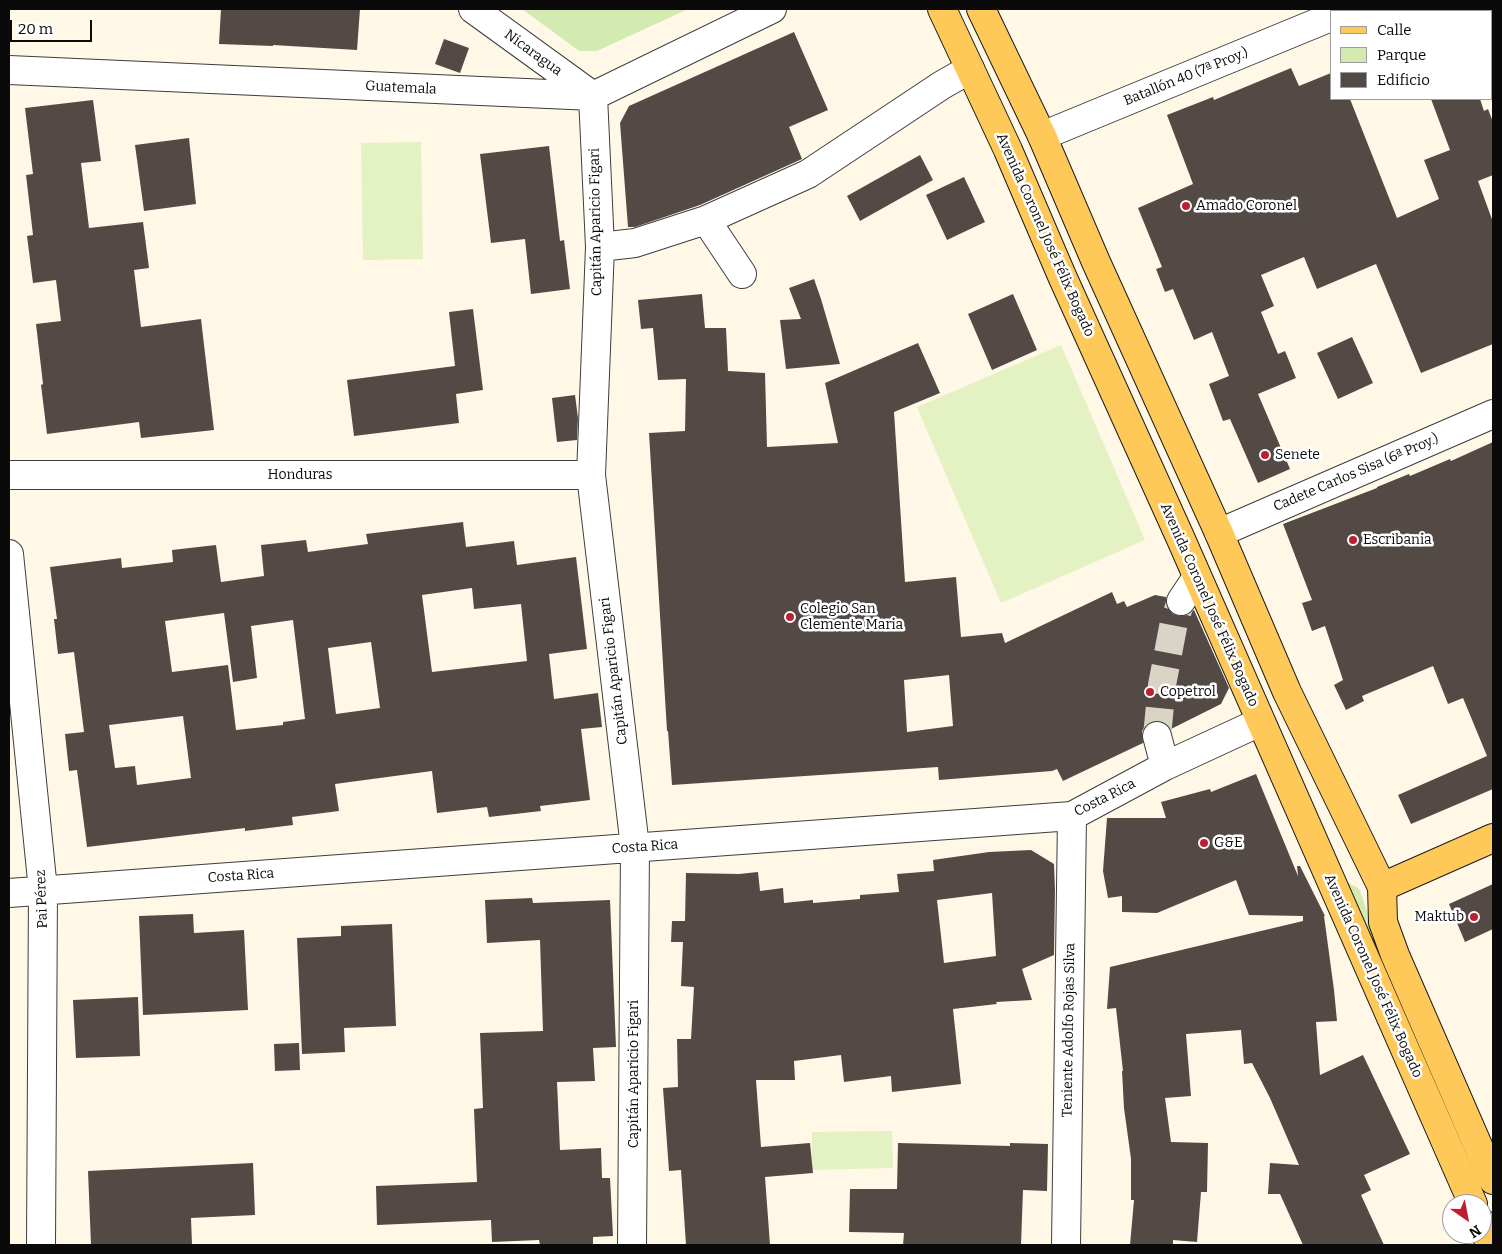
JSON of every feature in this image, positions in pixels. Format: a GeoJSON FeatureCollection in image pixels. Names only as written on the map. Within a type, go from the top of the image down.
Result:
{"type":"FeatureCollection","features":[{"type":"Feature","properties":{"kind":"main road","name":"Avenida Coronel José Félix Bogado"},"geometry":{"type":"LineString","coordinates":[[942,9],[1008,150],[1062,276],[1198,577],[1469,1194]]}},
{"type":"Feature","properties":{"kind":"main road","name":"Avenida Coronel José Félix Bogado"},"geometry":{"type":"LineString","coordinates":[[982,9],[1042,136],[1096,262],[1219,533],[1287,692],[1382,886],[1383,922],[1386,930],[1414,1001],[1492,1174]]}},
{"type":"Feature","properties":{"kind":"main road"},"geometry":{"type":"LineString","coordinates":[[1320,853],[1382,886],[1493,838]]}},
{"type":"Feature","properties":{"kind":"street","name":"Nicaragua"},"geometry":{"type":"LineString","coordinates":[[473,9],[593,96]]}},
{"type":"Feature","properties":{"kind":"street","name":"Guatemala"},"geometry":{"type":"LineString","coordinates":[[9,70],[593,96],[772,9]]}},
{"type":"Feature","properties":{"kind":"street","name":"Batallón 40 (7ª Proy.)"},"geometry":{"type":"LineString","coordinates":[[1042,136],[1330,17]]}},
{"type":"Feature","properties":{"kind":"street"},"geometry":{"type":"LineString","coordinates":[[600,247],[634,243],[706,220],[808,174],[970,68]]}},
{"type":"Feature","properties":{"kind":"street","name":"Capitán Aparicio Figari"},"geometry":{"type":"LineString","coordinates":[[593,96],[600,247],[591,476],[635,847],[632,1245]]}},
{"type":"Feature","properties":{"kind":"street"},"geometry":{"type":"LineString","coordinates":[[706,220],[742,274]]}},
{"type":"Feature","properties":{"kind":"street","name":"Cadete Carlos Sisa (6ª Proy.)"},"geometry":{"type":"LineString","coordinates":[[1219,533],[1493,414]]}},
{"type":"Feature","properties":{"kind":"street","name":"Honduras"},"geometry":{"type":"LineString","coordinates":[[9,475],[591,476]]}},
{"type":"Feature","properties":{"kind":"street","name":"Pai Pérez"},"geometry":{"type":"LineString","coordinates":[[9,554],[43,890],[41,1245]]}},
{"type":"Feature","properties":{"kind":"street"},"geometry":{"type":"LineString","coordinates":[[1181,601],[1198,577]]}},
{"type":"Feature","properties":{"kind":"street","name":"Costa Rica"},"geometry":{"type":"LineString","coordinates":[[9,892],[1072,816],[1165,766],[1260,722]]}},
{"type":"Feature","properties":{"kind":"street"},"geometry":{"type":"LineString","coordinates":[[1157,736],[1165,766]]}},
{"type":"Feature","properties":{"kind":"street","name":"Teniente Adolfo Rojas Silva"},"geometry":{"type":"LineString","coordinates":[[1066,1245],[1072,816]]}},
{"type":"Feature","properties":{"kind":"green space"},"geometry":{"type":"Polygon","coordinates":[[[522,9],[688,9],[597,51],[579,51],[522,9]]]}},
{"type":"Feature","properties":{"kind":"green space"},"geometry":{"type":"Polygon","coordinates":[[[421,142],[423,259],[363,260],[361,143],[421,142]]]}},
{"type":"Feature","properties":{"kind":"green space"},"geometry":{"type":"Polygon","coordinates":[[[1061,345],[1145,540],[1001,603],[917,407],[1061,345]]]}},
{"type":"Feature","properties":{"kind":"green space"},"geometry":{"type":"Polygon","coordinates":[[[1345,881],[1360,891],[1380,948],[1368,936],[1345,881]]]}},
{"type":"Feature","properties":{"kind":"green space"},"geometry":{"type":"Polygon","coordinates":[[[892,1131],[893,1168],[812,1170],[812,1132],[892,1131]]]}},
{"type":"Feature","properties":{"kind":"building"},"geometry":{"type":"Polygon","coordinates":[[[221,9],[360,9],[357,50],[219,44],[221,9]]]}},
{"type":"Feature","properties":{"kind":"building"},"geometry":{"type":"Polygon","coordinates":[[[794,32],[828,110],[789,127],[802,159],[700,205],[635,227],[628,227],[620,123],[629,106],[794,32]]]}},
{"type":"Feature","properties":{"kind":"building"},"geometry":{"type":"Polygon","coordinates":[[[444,39],[469,48],[460,73],[435,64],[444,39]]]}},
{"type":"Feature","properties":{"kind":"building"},"geometry":{"type":"Polygon","coordinates":[[[1291,68],[1299,86],[1330,73],[1330,100],[1350,100],[1397,218],[1439,199],[1424,160],[1450,150],[1431,100],[1480,100],[1484,111],[1488,109],[1493,122],[1493,175],[1478,181],[1493,222],[1493,344],[1421,373],[1376,264],[1317,289],[1304,257],[1261,275],[1274,306],[1261,312],[1278,354],[1285,351],[1296,378],[1258,394],[1290,469],[1258,483],[1230,419],[1223,421],[1209,384],[1229,376],[1212,332],[1194,340],[1173,289],[1165,292],[1156,269],[1162,267],[1138,208],[1193,184],[1167,115],[1213,97],[1214,100],[1291,68]]]}},
{"type":"Feature","properties":{"kind":"building"},"geometry":{"type":"Polygon","coordinates":[[[93,100],[101,161],[81,163],[89,228],[143,222],[149,268],[134,270],[141,327],[201,319],[214,430],[141,438],[139,422],[47,434],[36,324],[61,321],[56,280],[33,283],[27,236],[33,235],[26,175],[33,174],[25,108],[93,100]]]}},
{"type":"Feature","properties":{"kind":"building"},"geometry":{"type":"Polygon","coordinates":[[[189,138],[196,204],[144,211],[135,145],[189,138]]]}},
{"type":"Feature","properties":{"kind":"building"},"geometry":{"type":"Polygon","coordinates":[[[549,146],[560,241],[564,240],[570,289],[531,294],[525,239],[491,243],[480,154],[549,146]]]}},
{"type":"Feature","properties":{"kind":"building"},"geometry":{"type":"Polygon","coordinates":[[[920,155],[933,180],[860,221],[847,196],[920,155]]]}},
{"type":"Feature","properties":{"kind":"building"},"geometry":{"type":"Polygon","coordinates":[[[964,177],[985,222],[947,240],[926,195],[964,177]]]}},
{"type":"Feature","properties":{"kind":"building"},"geometry":{"type":"Polygon","coordinates":[[[814,279],[840,364],[786,369],[780,320],[801,319],[789,288],[814,279]]]}},
{"type":"Feature","properties":{"kind":"building"},"geometry":{"type":"Polygon","coordinates":[[[702,294],[705,328],[726,328],[728,371],[765,373],[767,447],[838,443],[825,383],[918,343],[940,393],[894,412],[905,582],[956,577],[961,637],[1002,633],[1005,643],[1112,592],[1117,604],[1124,601],[1127,607],[1155,595],[1166,597],[1167,607],[1173,614],[1187,615],[1194,610],[1229,688],[1221,704],[1171,729],[1162,721],[1153,721],[1146,725],[1142,731],[1143,743],[1063,781],[1057,769],[1052,771],[939,780],[938,767],[672,785],[649,433],[685,431],[686,379],[658,380],[653,328],[641,329],[638,300],[702,294]],[[949,675],[904,680],[907,732],[953,726],[949,675]]]}},
{"type":"Feature","properties":{"kind":"building"},"geometry":{"type":"Polygon","coordinates":[[[1013,294],[1037,350],[992,370],[968,314],[1013,294]]]}},
{"type":"Feature","properties":{"kind":"building"},"geometry":{"type":"Polygon","coordinates":[[[473,309],[483,390],[456,394],[459,423],[354,436],[347,380],[455,366],[449,312],[473,309]]]}},
{"type":"Feature","properties":{"kind":"building"},"geometry":{"type":"Polygon","coordinates":[[[1352,337],[1373,383],[1338,399],[1317,353],[1352,337]]]}},
{"type":"Feature","properties":{"kind":"building"},"geometry":{"type":"Polygon","coordinates":[[[575,395],[578,418],[577,440],[557,442],[552,398],[575,395]]]}},
{"type":"Feature","properties":{"kind":"building"},"geometry":{"type":"Polygon","coordinates":[[[1493,442],[1493,789],[1411,824],[1398,795],[1487,756],[1463,698],[1448,704],[1433,666],[1362,696],[1364,701],[1346,710],[1334,685],[1343,680],[1325,626],[1312,631],[1302,603],[1312,600],[1283,524],[1409,474],[1410,476],[1450,459],[1451,461],[1493,442]]]}},
{"type":"Feature","properties":{"kind":"building"},"geometry":{"type":"Polygon","coordinates":[[[463,522],[466,547],[514,541],[517,565],[576,557],[587,649],[549,654],[554,699],[598,693],[602,727],[581,729],[590,800],[540,806],[541,811],[489,817],[487,807],[437,813],[432,771],[335,784],[339,811],[292,817],[293,825],[245,831],[245,828],[87,847],[77,770],[69,771],[65,734],[84,732],[74,652],[58,654],[54,619],[57,619],[50,567],[121,558],[122,568],[173,562],[172,550],[216,545],[221,582],[264,576],[261,545],[306,540],[308,552],[368,544],[366,534],[463,522]],[[472,588],[422,595],[432,672],[527,661],[521,604],[474,609],[472,588]],[[224,613],[165,621],[172,672],[228,665],[236,730],[283,725],[283,722],[305,719],[293,620],[251,626],[257,678],[233,682],[224,613]],[[371,642],[328,648],[336,714],[380,708],[371,642]],[[183,716],[109,725],[115,768],[135,766],[137,785],[191,778],[183,716]]]}},
{"type":"Feature","properties":{"kind":"building"},"geometry":{"type":"Polygon","coordinates":[[[1256,774],[1298,876],[1297,866],[1300,866],[1325,916],[1337,1021],[1316,1022],[1320,1075],[1363,1055],[1410,1154],[1364,1175],[1371,1190],[1361,1195],[1384,1245],[1303,1245],[1280,1194],[1268,1194],[1270,1163],[1299,1165],[1270,1098],[1252,1063],[1244,1064],[1241,1030],[1186,1034],[1191,1096],[1165,1098],[1171,1142],[1208,1143],[1207,1192],[1201,1192],[1197,1242],[1173,1240],[1173,1245],[1130,1245],[1134,1200],[1131,1200],[1131,1159],[1124,1108],[1123,1071],[1116,1008],[1107,1009],[1110,967],[1303,921],[1303,916],[1249,915],[1236,880],[1157,913],[1122,912],[1122,896],[1108,898],[1103,871],[1107,818],[1166,818],[1161,802],[1210,789],[1211,792],[1256,774]]]}},
{"type":"Feature","properties":{"kind":"building"},"geometry":{"type":"Polygon","coordinates":[[[1031,850],[1054,864],[1054,955],[1022,969],[1032,1000],[996,1002],[997,1004],[953,1009],[961,1084],[892,1092],[891,1076],[844,1082],[841,1055],[794,1061],[795,1080],[756,1080],[761,1147],[810,1143],[813,1173],[765,1177],[770,1245],[686,1245],[681,1170],[669,1171],[663,1088],[678,1087],[677,1039],[691,1039],[694,987],[681,986],[683,942],[671,942],[672,921],[685,921],[686,873],[739,874],[758,872],[760,891],[783,888],[784,903],[813,900],[813,903],[860,899],[860,895],[899,892],[897,874],[934,871],[933,860],[989,852],[1031,850]],[[992,893],[937,900],[944,963],[996,956],[992,893]]]}},
{"type":"Feature","properties":{"kind":"building","name":"Maktub"},"geometry":{"type":"Polygon","coordinates":[[[1493,884],[1493,929],[1465,942],[1449,904],[1493,884]]]}},
{"type":"Feature","properties":{"kind":"building"},"geometry":{"type":"Polygon","coordinates":[[[532,898],[533,903],[610,900],[616,1047],[593,1048],[595,1081],[557,1082],[560,1150],[601,1148],[602,1178],[610,1178],[613,1236],[593,1237],[593,1245],[540,1245],[539,1240],[492,1242],[491,1220],[377,1225],[376,1186],[477,1182],[474,1109],[483,1108],[480,1033],[543,1031],[540,940],[487,943],[485,900],[532,898]]]}},
{"type":"Feature","properties":{"kind":"building"},"geometry":{"type":"Polygon","coordinates":[[[193,914],[194,933],[244,930],[248,1010],[143,1015],[139,916],[193,914]]]}},
{"type":"Feature","properties":{"kind":"building"},"geometry":{"type":"Polygon","coordinates":[[[392,924],[396,1026],[344,1028],[345,1052],[302,1054],[297,938],[341,936],[341,926],[392,924]]]}},
{"type":"Feature","properties":{"kind":"building"},"geometry":{"type":"Polygon","coordinates":[[[138,997],[140,1056],[76,1058],[73,1000],[138,997]]]}},
{"type":"Feature","properties":{"kind":"building"},"geometry":{"type":"Polygon","coordinates":[[[299,1043],[300,1070],[275,1071],[274,1044],[299,1043]]]}},
{"type":"Feature","properties":{"kind":"building"},"geometry":{"type":"Polygon","coordinates":[[[898,1143],[1010,1146],[1010,1143],[1048,1144],[1047,1191],[1023,1190],[1021,1245],[903,1245],[904,1233],[849,1232],[850,1189],[897,1189],[898,1143]]]}},
{"type":"Feature","properties":{"kind":"building"},"geometry":{"type":"Polygon","coordinates":[[[253,1163],[255,1215],[191,1218],[192,1245],[91,1245],[88,1171],[253,1163]]]}},
{"type":"Feature","properties":{"kind":"tunnel"},"geometry":{"type":"LineString","coordinates":[[1157,736],[1162,685],[1174,622],[1181,601]]}},
{"type":"Feature","properties":{"kind":"place","name":"Amado Coronel"},"geometry":{"type":"Point","coordinates":[1186,206]}},
{"type":"Feature","properties":{"kind":"place","name":"Senete"},"geometry":{"type":"Point","coordinates":[1265,455]}},
{"type":"Feature","properties":{"kind":"place","name":"Escribania"},"geometry":{"type":"Point","coordinates":[1353,540]}},
{"type":"Feature","properties":{"kind":"place","name":"Colegio San Clemente Maria"},"geometry":{"type":"Point","coordinates":[790,617]}},
{"type":"Feature","properties":{"kind":"place","name":"Copetrol"},"geometry":{"type":"Point","coordinates":[1150,692]}},
{"type":"Feature","properties":{"kind":"place","name":"G&E"},"geometry":{"type":"Point","coordinates":[1204,843]}},
{"type":"Feature","properties":{"kind":"place","name":"Maktub"},"geometry":{"type":"Point","coordinates":[1474,917]}}]}
